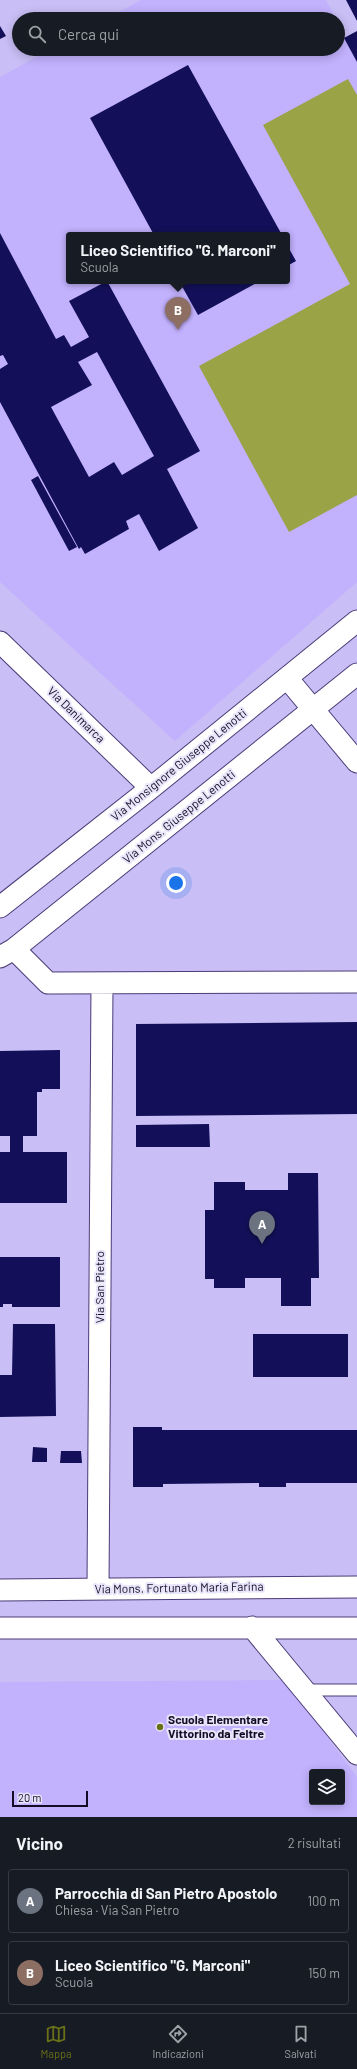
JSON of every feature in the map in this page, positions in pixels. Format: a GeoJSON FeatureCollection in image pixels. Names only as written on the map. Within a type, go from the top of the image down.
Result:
{"type":"FeatureCollection","features":[{"type":"Feature","properties":{"kind":"street","name":"Via Monsignore Giuseppe Lenotti"},"geometry":{"type":"LineString","coordinates":[[0,907],[287,678],[354,629]]}},
{"type":"Feature","properties":{"kind":"street","name":"Via Danimarca"},"geometry":{"type":"LineString","coordinates":[[0,642],[151,788]]}},
{"type":"Feature","properties":{"kind":"street","name":"Via Mons. Giuseppe Lenotti"},"geometry":{"type":"LineString","coordinates":[[7,953],[314,710],[357,674]]}},
{"type":"Feature","properties":{"kind":"street"},"geometry":{"type":"LineString","coordinates":[[287,678],[357,762]]}},
{"type":"Feature","properties":{"kind":"street"},"geometry":{"type":"LineString","coordinates":[[7,953],[48,983],[357,982]]}},
{"type":"Feature","properties":{"kind":"street","name":"Via San Pietro"},"geometry":{"type":"LineString","coordinates":[[98,1589],[102,984]]}},
{"type":"Feature","properties":{"kind":"street","name":"Via Mons. Fortunato Maria Farina"},"geometry":{"type":"LineString","coordinates":[[0,1590],[357,1587]]}},
{"type":"Feature","properties":{"kind":"street"},"geometry":{"type":"LineString","coordinates":[[252,1627],[357,1754]]}},
{"type":"Feature","properties":{"kind":"street"},"geometry":{"type":"LineString","coordinates":[[0,1628],[357,1628]]}},
{"type":"Feature","properties":{"kind":"lane"},"geometry":{"type":"LineString","coordinates":[[305,1690],[357,1690]]}},
{"type":"Feature","properties":{"kind":"shaded area"},"geometry":{"type":"Polygon","coordinates":[[[141,0],[326,0],[332,12],[119,12],[141,0]]]}},
{"type":"Feature","properties":{"kind":"shaded area"},"geometry":{"type":"Polygon","coordinates":[[[345,37],[357,60],[357,582],[175,741],[0,582],[0,77],[38,56],[345,56],[345,37]]]}},
{"type":"Feature","properties":{"kind":"shaded area","name":"Scuola Elementare Vittorino da Feltre"},"geometry":{"type":"Polygon","coordinates":[[[285,1680],[357,1777],[357,1817],[0,1817],[0,1682],[285,1680]]]}},
{"type":"Feature","properties":{"kind":"green space"},"geometry":{"type":"Polygon","coordinates":[[[348,79],[357,95],[357,495],[289,532],[199,366],[350,284],[263,125],[348,79]]]}},
{"type":"Feature","properties":{"kind":"building"},"geometry":{"type":"Polygon","coordinates":[[[346,0],[357,0],[357,21],[346,0]]]}},
{"type":"Feature","properties":{"kind":"building"},"geometry":{"type":"Polygon","coordinates":[[[0,26],[6,36],[0,39],[0,26]]]}},
{"type":"Feature","properties":{"kind":"building"},"geometry":{"type":"Polygon","coordinates":[[[357,31],[357,62],[345,40],[345,37],[357,31]]]}},
{"type":"Feature","properties":{"kind":"building"},"geometry":{"type":"Polygon","coordinates":[[[188,65],[280,232],[152,232],[90,118],[188,65]]]}},
{"type":"Feature","properties":{"kind":"building"},"geometry":{"type":"Polygon","coordinates":[[[0,233],[56,339],[64,335],[71,347],[89,337],[69,301],[101,284],[109,284],[200,451],[167,469],[198,528],[159,551],[139,514],[126,521],[129,529],[85,554],[81,547],[79,549],[0,402],[0,369],[8,364],[3,355],[0,356],[0,233]],[[97,352],[78,362],[92,385],[51,407],[89,477],[114,462],[122,475],[154,456],[97,352]]]}},
{"type":"Feature","properties":{"kind":"building"},"geometry":{"type":"Polygon","coordinates":[[[290,250],[296,261],[290,264],[290,250]]]}},
{"type":"Feature","properties":{"kind":"building"},"geometry":{"type":"Polygon","coordinates":[[[181,284],[255,284],[198,315],[181,284]]]}},
{"type":"Feature","properties":{"kind":"building"},"geometry":{"type":"Polygon","coordinates":[[[38,476],[77,547],[69,551],[31,480],[38,476]]]}},
{"type":"Feature","properties":{"kind":"building"},"geometry":{"type":"Polygon","coordinates":[[[357,1022],[357,1114],[136,1116],[136,1024],[357,1022]]]}},
{"type":"Feature","properties":{"kind":"building"},"geometry":{"type":"Polygon","coordinates":[[[60,1050],[60,1089],[42,1089],[42,1092],[37,1092],[37,1136],[23,1136],[23,1152],[67,1152],[67,1203],[0,1203],[0,1152],[10,1152],[10,1136],[0,1136],[0,1051],[60,1050]]]}},
{"type":"Feature","properties":{"kind":"building"},"geometry":{"type":"Polygon","coordinates":[[[209,1124],[210,1147],[136,1147],[136,1125],[209,1124]]]}},
{"type":"Feature","properties":{"kind":"building"},"geometry":{"type":"Polygon","coordinates":[[[288,1173],[318,1173],[319,1278],[311,1278],[311,1306],[281,1306],[281,1278],[245,1278],[245,1288],[214,1288],[214,1279],[205,1279],[205,1210],[214,1210],[214,1182],[245,1182],[245,1190],[288,1190],[288,1173]]]}},
{"type":"Feature","properties":{"kind":"building"},"geometry":{"type":"Polygon","coordinates":[[[0,1257],[60,1257],[60,1307],[12,1307],[12,1304],[3,1304],[3,1307],[0,1307],[0,1257]]]}},
{"type":"Feature","properties":{"kind":"building"},"geometry":{"type":"Polygon","coordinates":[[[13,1324],[55,1324],[56,1416],[0,1417],[0,1375],[12,1375],[13,1324]]]}},
{"type":"Feature","properties":{"kind":"building"},"geometry":{"type":"Polygon","coordinates":[[[253,1334],[348,1334],[348,1377],[253,1377],[253,1334]]]}},
{"type":"Feature","properties":{"kind":"building"},"geometry":{"type":"Polygon","coordinates":[[[133,1427],[162,1427],[162,1430],[357,1430],[357,1483],[286,1483],[286,1487],[259,1487],[259,1483],[163,1484],[163,1487],[133,1487],[133,1427]]]}},
{"type":"Feature","properties":{"kind":"building"},"geometry":{"type":"Polygon","coordinates":[[[33,1447],[47,1448],[47,1462],[32,1462],[33,1447]]]}},
{"type":"Feature","properties":{"kind":"building"},"geometry":{"type":"Polygon","coordinates":[[[61,1451],[81,1451],[82,1463],[60,1463],[61,1451]]]}},
{"type":"Feature","properties":{"kind":"place","name":"Liceo Scientifico \"G. Marconi\""},"geometry":{"type":"Point","coordinates":[178,330]}},
{"type":"Feature","properties":{"kind":"place","name":"Parrocchia di San Pietro Apostolo"},"geometry":{"type":"Point","coordinates":[262,1244]}},
{"type":"Feature","properties":{"kind":"place","name":"Scuola Elementare Vittorino da Feltre"},"geometry":{"type":"Point","coordinates":[160,1727]}}]}
